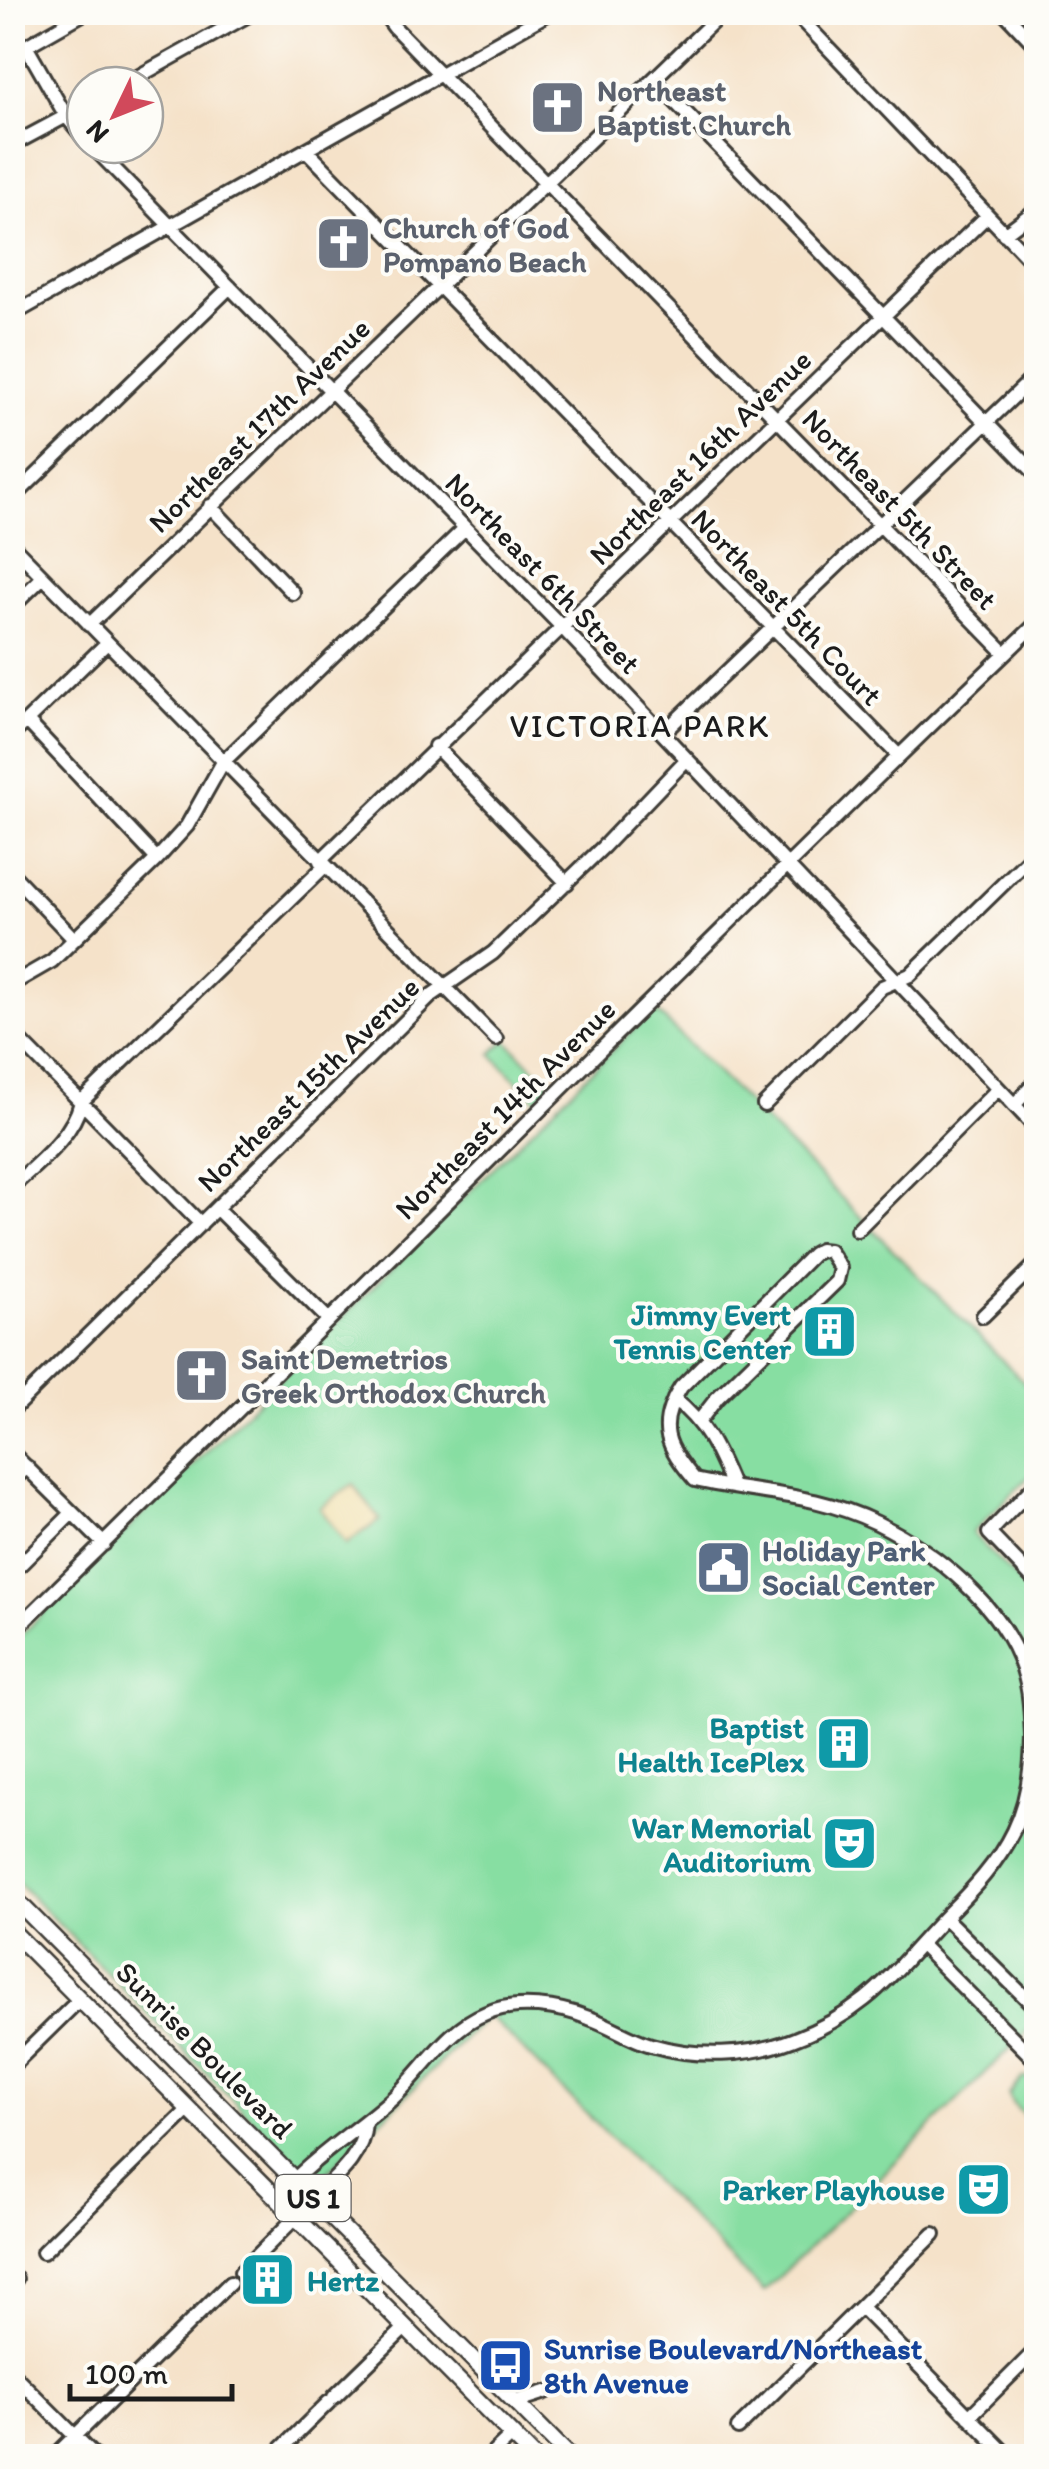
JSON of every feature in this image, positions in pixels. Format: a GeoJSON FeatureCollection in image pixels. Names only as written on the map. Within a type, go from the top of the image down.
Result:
{"type":"FeatureCollection","features":[{"type":"Feature","properties":{"kind":"main road","name":"Sunrise Boulevard"},"geometry":{"type":"LineString","coordinates":[[12,1896],[569,2456]]}},
{"type":"Feature","properties":{"kind":"main road","name":"Sunrise Boulevard"},"geometry":{"type":"LineString","coordinates":[[12,1931],[533,2456]]}},
{"type":"Feature","properties":{"kind":"main road"},"geometry":{"type":"LineString","coordinates":[[80,2000],[102,1999],[126,2009]]}},
{"type":"Feature","properties":{"kind":"main road"},"geometry":{"type":"LineString","coordinates":[[268,2190],[288,2197],[314,2199]]}},
{"type":"Feature","properties":{"kind":"main road"},"geometry":{"type":"LineString","coordinates":[[380,2301],[404,2309],[422,2308]]}},
{"type":"Feature","properties":{"kind":"street"},"geometry":{"type":"LineString","coordinates":[[12,54],[86,12]]}},
{"type":"Feature","properties":{"kind":"street"},"geometry":{"type":"LineString","coordinates":[[159,65],[254,12]]}},
{"type":"Feature","properties":{"kind":"street","name":"Northeast 5th Street"},"geometry":{"type":"LineString","coordinates":[[384,12],[394,28],[1006,654]]}},
{"type":"Feature","properties":{"kind":"street"},"geometry":{"type":"LineString","coordinates":[[12,315],[551,12]]}},
{"type":"Feature","properties":{"kind":"street","name":"Northeast 17th Avenue"},"geometry":{"type":"LineString","coordinates":[[90,625],[724,12]]}},
{"type":"Feature","properties":{"kind":"street"},"geometry":{"type":"LineString","coordinates":[[794,12],[1036,266]]}},
{"type":"Feature","properties":{"kind":"street"},"geometry":{"type":"LineString","coordinates":[[1004,12],[1036,46]]}},
{"type":"Feature","properties":{"kind":"street"},"geometry":{"type":"LineString","coordinates":[[26,46],[65,114]]}},
{"type":"Feature","properties":{"kind":"street"},"geometry":{"type":"LineString","coordinates":[[654,80],[1036,474]]}},
{"type":"Feature","properties":{"kind":"street"},"geometry":{"type":"LineString","coordinates":[[12,146],[65,117]]}},
{"type":"Feature","properties":{"kind":"street","name":"Northeast 5th Court"},"geometry":{"type":"LineString","coordinates":[[306,150],[898,756]]}},
{"type":"Feature","properties":{"kind":"street","name":"Northeast 6th Street"},"geometry":{"type":"LineString","coordinates":[[111,165],[663,733],[1036,1128]]}},
{"type":"Feature","properties":{"kind":"street"},"geometry":{"type":"LineString","coordinates":[[1004,234],[1036,210]]}},
{"type":"Feature","properties":{"kind":"street","name":"Northeast 16th Avenue"},"geometry":{"type":"LineString","coordinates":[[12,1188],[66,1134],[76,1120],[81,1102],[322,864],[435,746],[987,216]]}},
{"type":"Feature","properties":{"kind":"street"},"geometry":{"type":"LineString","coordinates":[[12,499],[230,286]]}},
{"type":"Feature","properties":{"kind":"street"},"geometry":{"type":"LineString","coordinates":[[663,733],[1036,375]]}},
{"type":"Feature","properties":{"kind":"street"},"geometry":{"type":"LineString","coordinates":[[210,506],[294,593]]}},
{"type":"Feature","properties":{"kind":"street"},"geometry":{"type":"LineString","coordinates":[[12,984],[52,960],[157,858],[188,826],[223,762],[465,528]]}},
{"type":"Feature","properties":{"kind":"street"},"geometry":{"type":"LineString","coordinates":[[12,545],[496,1039]]}},
{"type":"Feature","properties":{"kind":"street"},"geometry":{"type":"LineString","coordinates":[[12,606],[43,577]]}},
{"type":"Feature","properties":{"kind":"street","name":"Northeast 14th Avenue"},"geometry":{"type":"LineString","coordinates":[[12,1634],[1036,624]]}},
{"type":"Feature","properties":{"kind":"street"},"geometry":{"type":"LineString","coordinates":[[12,735],[107,644]]}},
{"type":"Feature","properties":{"kind":"street"},"geometry":{"type":"LineString","coordinates":[[27,721],[157,858]]}},
{"type":"Feature","properties":{"kind":"street"},"geometry":{"type":"LineString","coordinates":[[435,746],[567,882]]}},
{"type":"Feature","properties":{"kind":"street","name":"Northeast 15th Avenue"},"geometry":{"type":"LineString","coordinates":[[12,1410],[432,995],[494,953],[687,759]]}},
{"type":"Feature","properties":{"kind":"street"},"geometry":{"type":"LineString","coordinates":[[764,1105],[882,987],[910,975],[1036,852]]}},
{"type":"Feature","properties":{"kind":"street"},"geometry":{"type":"LineString","coordinates":[[12,874],[74,939]]}},
{"type":"Feature","properties":{"kind":"street"},"geometry":{"type":"LineString","coordinates":[[12,1032],[201,1224]]}},
{"type":"Feature","properties":{"kind":"street"},"geometry":{"type":"LineString","coordinates":[[1014,1105],[1036,1082]]}},
{"type":"Feature","properties":{"kind":"street"},"geometry":{"type":"LineString","coordinates":[[857,1230],[998,1089]]}},
{"type":"Feature","properties":{"kind":"street"},"geometry":{"type":"LineString","coordinates":[[217,1208],[329,1320]]}},
{"type":"Feature","properties":{"kind":"street"},"geometry":{"type":"LineString","coordinates":[[294,2180],[397,2094],[455,2032],[490,2011],[530,2005],[587,2016],[649,2045],[701,2054],[754,2050],[791,2041],[836,2020],[878,1991],[998,1857],[1024,1804],[1032,1760],[1031,1711],[1023,1669],[1004,1631],[979,1599],[915,1544],[876,1523],[820,1500],[701,1481],[679,1462],[666,1437],[666,1414],[681,1387],[813,1254],[829,1251],[840,1268],[836,1280],[717,1398],[700,1420]]}},
{"type":"Feature","properties":{"kind":"street"},"geometry":{"type":"LineString","coordinates":[[983,1316],[1036,1264]]}},
{"type":"Feature","properties":{"kind":"street"},"geometry":{"type":"LineString","coordinates":[[674,1398],[700,1420],[732,1486]]}},
{"type":"Feature","properties":{"kind":"street"},"geometry":{"type":"LineString","coordinates":[[12,1453],[104,1544]]}},
{"type":"Feature","properties":{"kind":"street"},"geometry":{"type":"LineString","coordinates":[[701,1481],[722,1463]]}},
{"type":"Feature","properties":{"kind":"street"},"geometry":{"type":"LineString","coordinates":[[12,1481],[27,1468]]}},
{"type":"Feature","properties":{"kind":"street"},"geometry":{"type":"LineString","coordinates":[[1036,1484],[988,1532],[1036,1582]]}},
{"type":"Feature","properties":{"kind":"street"},"geometry":{"type":"LineString","coordinates":[[12,1573],[72,1512]]}},
{"type":"Feature","properties":{"kind":"street"},"geometry":{"type":"LineString","coordinates":[[945,1918],[1036,2008]]}},
{"type":"Feature","properties":{"kind":"street"},"geometry":{"type":"LineString","coordinates":[[921,1945],[1036,2061]]}},
{"type":"Feature","properties":{"kind":"street"},"geometry":{"type":"LineString","coordinates":[[12,2066],[80,2000]]}},
{"type":"Feature","properties":{"kind":"street"},"geometry":{"type":"LineString","coordinates":[[43,2252],[189,2109]]}},
{"type":"Feature","properties":{"kind":"street"},"geometry":{"type":"LineString","coordinates":[[314,2199],[352,2161],[364,2137],[365,2123]]}},
{"type":"Feature","properties":{"kind":"street"},"geometry":{"type":"LineString","coordinates":[[241,2272],[296,2217]]}},
{"type":"Feature","properties":{"kind":"street"},"geometry":{"type":"LineString","coordinates":[[738,2428],[934,2234]]}},
{"type":"Feature","properties":{"kind":"street"},"geometry":{"type":"LineString","coordinates":[[55,2456],[230,2283]]}},
{"type":"Feature","properties":{"kind":"street"},"geometry":{"type":"LineString","coordinates":[[862,2308],[1008,2456]]}},
{"type":"Feature","properties":{"kind":"street"},"geometry":{"type":"LineString","coordinates":[[274,2456],[406,2327]]}},
{"type":"Feature","properties":{"kind":"street"},"geometry":{"type":"LineString","coordinates":[[969,2417],[1036,2350]]}},
{"type":"Feature","properties":{"kind":"street"},"geometry":{"type":"LineString","coordinates":[[12,2373],[95,2456]]}},
{"type":"Feature","properties":{"kind":"street"},"geometry":{"type":"LineString","coordinates":[[515,2402],[548,2394],[529,2417]]}},
{"type":"Feature","properties":{"kind":"street"},"geometry":{"type":"LineString","coordinates":[[490,2456],[512,2435]]}},
{"type":"Feature","properties":{"kind":"green space"},"geometry":{"type":"Polygon","coordinates":[[[654,1009],[1036,1394],[1036,1470],[972,1533],[1036,1599],[1036,2023],[764,2292],[488,2015],[316,2184],[13,1878],[13,1643],[654,1009]]]}},
{"type":"Feature","properties":{"kind":"green space"},"geometry":{"type":"Polygon","coordinates":[[[506,1040],[554,1088],[539,1103],[491,1054],[506,1040]]]}},
{"type":"Feature","properties":{"kind":"green space"},"geometry":{"type":"Polygon","coordinates":[[[1036,2077],[1036,2128],[1009,2095],[1023,2078],[1036,2077]]]}},
{"type":"Feature","properties":{"kind":"sand"},"geometry":{"type":"Polygon","coordinates":[[[353,1484],[380,1520],[346,1544],[320,1508],[353,1484]]]}},
{"type":"Feature","properties":{"kind":"place","name":"Northeast Baptist Church"},"geometry":{"type":"Point","coordinates":[558,107]}},
{"type":"Feature","properties":{"kind":"place","name":"Church of God Pompano Beach"},"geometry":{"type":"Point","coordinates":[344,244]}},
{"type":"Feature","properties":{"kind":"place","name":"Jimmy Evert Tennis Center"},"geometry":{"type":"Point","coordinates":[830,1331]}},
{"type":"Feature","properties":{"kind":"place","name":"Saint Demetrios Greek Orthodox Church"},"geometry":{"type":"Point","coordinates":[202,1375]}},
{"type":"Feature","properties":{"kind":"place","name":"Holiday Park Social Center"},"geometry":{"type":"Point","coordinates":[723,1567]}},
{"type":"Feature","properties":{"kind":"place","name":"Baptist Health IcePlex"},"geometry":{"type":"Point","coordinates":[843,1744]}},
{"type":"Feature","properties":{"kind":"place","name":"War Memorial Auditorium"},"geometry":{"type":"Point","coordinates":[850,1844]}},
{"type":"Feature","properties":{"kind":"place","name":"Parker Playhouse"},"geometry":{"type":"Point","coordinates":[984,2189]}},
{"type":"Feature","properties":{"kind":"place","name":"Hertz"},"geometry":{"type":"Point","coordinates":[268,2280]}},
{"type":"Feature","properties":{"kind":"place","name":"Sunrise Boulevard/Northeast 8th Avenue"},"geometry":{"type":"Point","coordinates":[505,2365]}},
{"type":"Feature","properties":{"kind":"district","name":"VICTORIA PARK"},"geometry":{"type":"Point","coordinates":[640,726]}}]}
